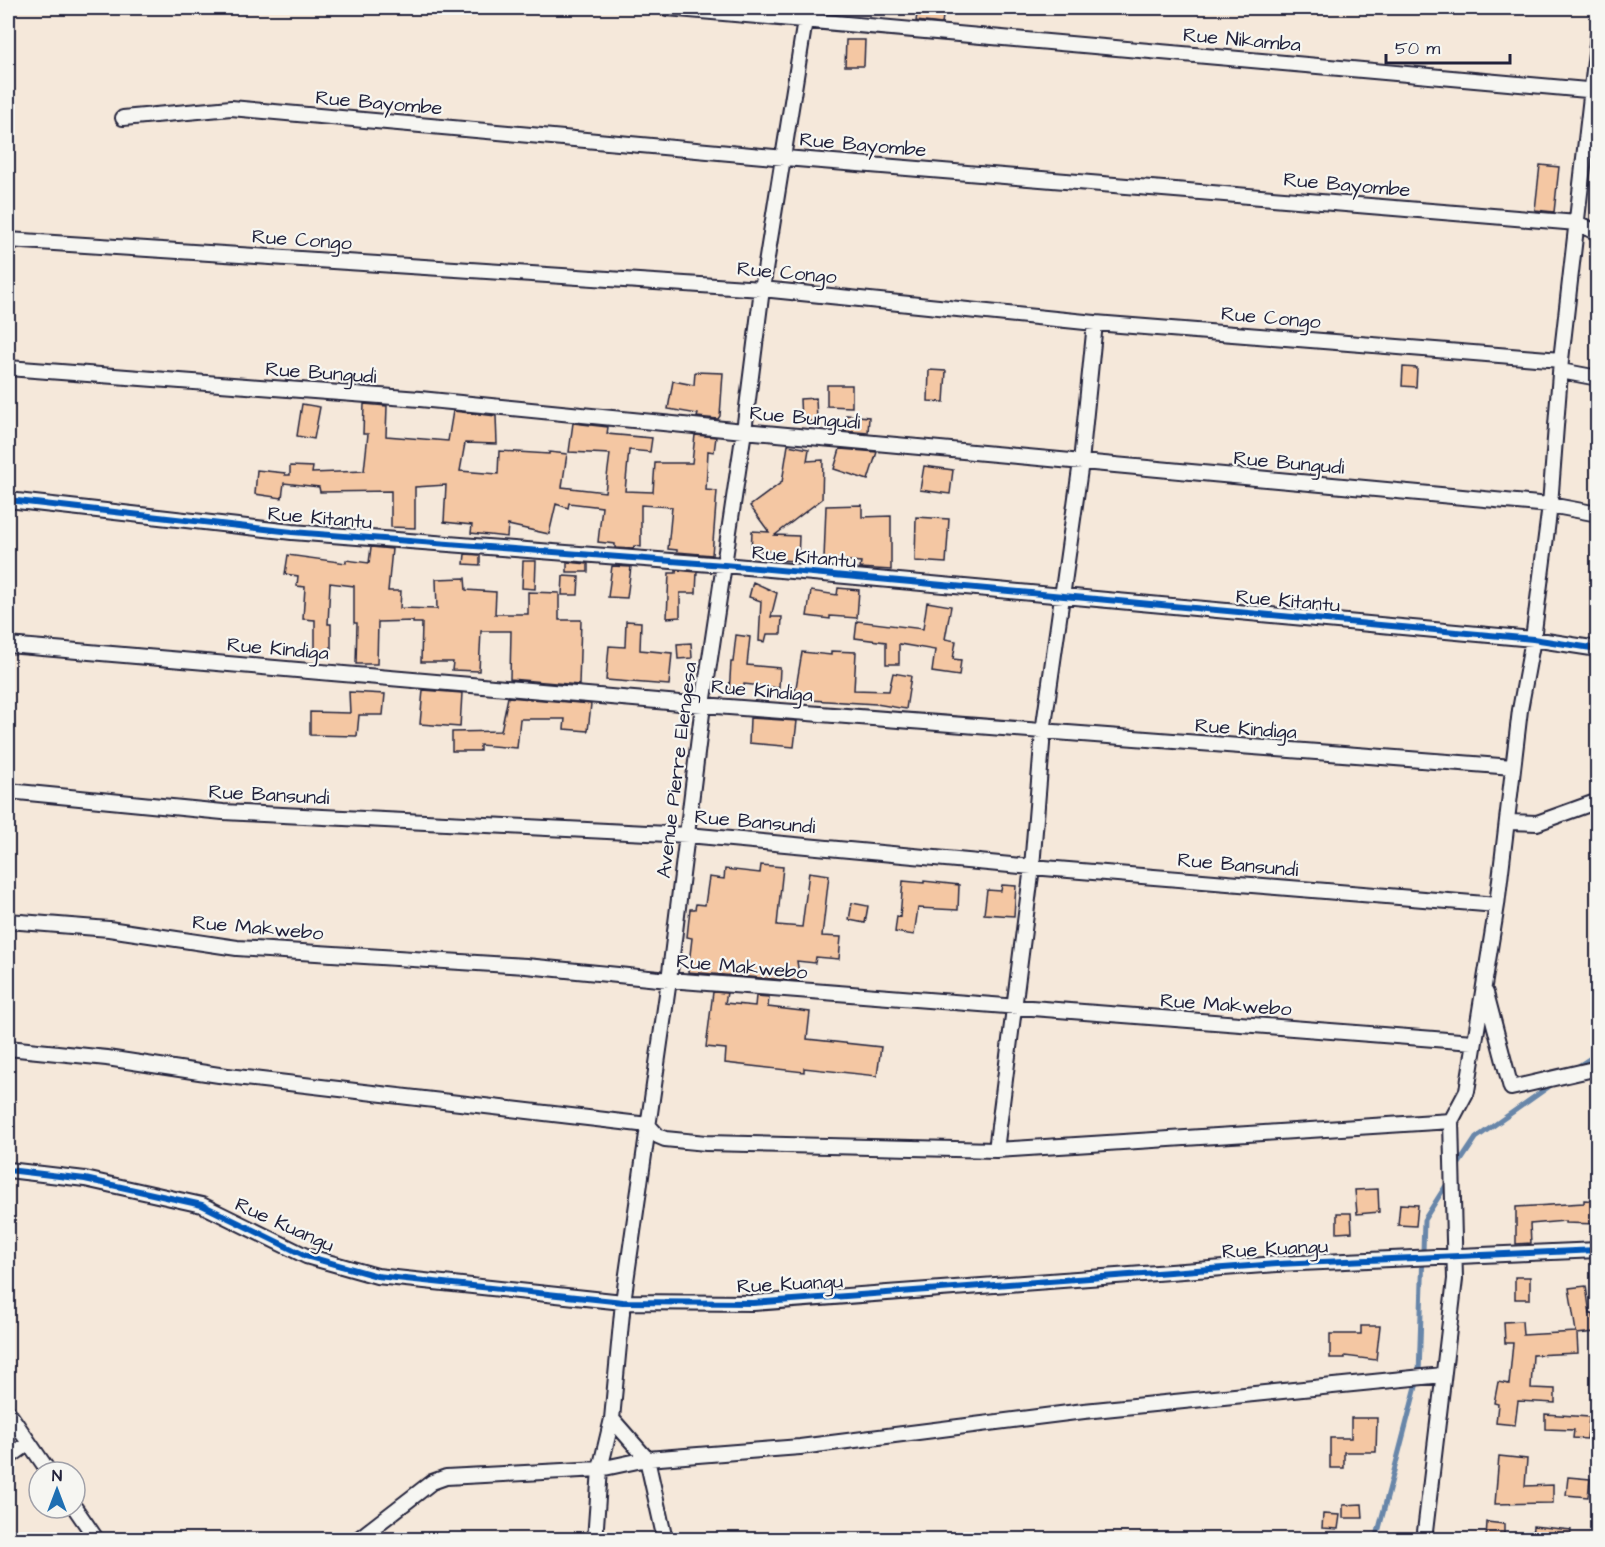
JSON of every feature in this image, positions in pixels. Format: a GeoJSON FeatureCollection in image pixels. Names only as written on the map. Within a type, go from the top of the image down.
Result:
{"type":"FeatureCollection","features":[{"type":"Feature","properties":{"kind":"street","name":"Rue Nikamba"},"geometry":{"type":"LineString","coordinates":[[667,8],[807,14],[1594,90]]}},
{"type":"Feature","properties":{"kind":"street","name":"Avenue Pierre Elengesa"},"geometry":{"type":"LineString","coordinates":[[595,1539],[600,1469],[612,1419],[623,1302],[669,980],[703,705],[744,432],[762,289],[807,14]]}},
{"type":"Feature","properties":{"kind":"street"},"geometry":{"type":"LineString","coordinates":[[1424,1539],[1455,1279],[1451,1121],[1467,1090],[1497,905],[1520,710],[1533,639],[1550,505],[1561,365],[1576,223],[1594,90],[1598,35]]}},
{"type":"Feature","properties":{"kind":"street","name":"Rue Bayombe"},"geometry":{"type":"LineString","coordinates":[[123,118],[231,108],[785,158],[1576,223],[1598,233]]}},
{"type":"Feature","properties":{"kind":"street","name":"Rue Congo"},"geometry":{"type":"LineString","coordinates":[[8,240],[762,289],[1095,323],[1561,365],[1598,378]]}},
{"type":"Feature","properties":{"kind":"street"},"geometry":{"type":"LineString","coordinates":[[996,1150],[1032,867],[1043,732],[1081,462],[1095,323]]}},
{"type":"Feature","properties":{"kind":"street","name":"Rue Bungudi"},"geometry":{"type":"LineString","coordinates":[[8,368],[420,399],[744,432],[1550,505],[1598,514]]}},
{"type":"Feature","properties":{"kind":"street","name":"Rue Kitantu"},"geometry":{"type":"LineString","coordinates":[[8,500],[292,532],[1061,595],[1533,639],[1598,650]]}},
{"type":"Feature","properties":{"kind":"street","name":"Rue Kindiga"},"geometry":{"type":"LineString","coordinates":[[8,645],[703,705],[1513,768]]}},
{"type":"Feature","properties":{"kind":"street","name":"Rue Bansundi"},"geometry":{"type":"LineString","coordinates":[[8,791],[223,812],[688,835],[1032,867],[1497,905]]}},
{"type":"Feature","properties":{"kind":"street"},"geometry":{"type":"LineString","coordinates":[[1508,822],[1537,823],[1598,801]]}},
{"type":"Feature","properties":{"kind":"street","name":"Rue Makwebo"},"geometry":{"type":"LineString","coordinates":[[8,921],[109,929],[237,948],[526,966],[669,980],[1473,1042]]}},
{"type":"Feature","properties":{"kind":"street"},"geometry":{"type":"LineString","coordinates":[[1485,988],[1511,1088],[1598,1068]]}},
{"type":"Feature","properties":{"kind":"street"},"geometry":{"type":"LineString","coordinates":[[8,1048],[107,1058],[231,1076],[648,1125],[658,1136],[686,1142],[996,1150],[1451,1121]]}},
{"type":"Feature","properties":{"kind":"street","name":"Rue Kuangu"},"geometry":{"type":"LineString","coordinates":[[8,1170],[85,1179],[202,1205],[306,1256],[377,1276],[623,1302],[753,1303],[1277,1263],[1595,1250]]}},
{"type":"Feature","properties":{"kind":"street"},"geometry":{"type":"LineString","coordinates":[[357,1539],[432,1482],[446,1477],[600,1469],[647,1460],[800,1447],[1084,1411],[1443,1375]]}},
{"type":"Feature","properties":{"kind":"street"},"geometry":{"type":"LineString","coordinates":[[8,1412],[41,1460]]}},
{"type":"Feature","properties":{"kind":"street"},"geometry":{"type":"LineString","coordinates":[[612,1419],[647,1460],[665,1539]]}},
{"type":"Feature","properties":{"kind":"street"},"geometry":{"type":"LineString","coordinates":[[8,1458],[29,1443]]}},
{"type":"Feature","properties":{"kind":"street"},"geometry":{"type":"LineString","coordinates":[[84,1520],[97,1539]]}},
{"type":"Feature","properties":{"kind":"building"},"geometry":{"type":"Polygon","coordinates":[[[918,8],[944,8],[942,24],[916,21],[918,8]]]}},
{"type":"Feature","properties":{"kind":"building"},"geometry":{"type":"Polygon","coordinates":[[[846,40],[865,40],[864,66],[845,66],[846,40]]]}},
{"type":"Feature","properties":{"kind":"building"},"geometry":{"type":"Polygon","coordinates":[[[1540,165],[1559,167],[1554,212],[1535,210],[1540,165]]]}},
{"type":"Feature","properties":{"kind":"building"},"geometry":{"type":"Polygon","coordinates":[[[1403,367],[1417,368],[1416,387],[1402,386],[1403,367]]]}},
{"type":"Feature","properties":{"kind":"building"},"geometry":{"type":"Polygon","coordinates":[[[929,370],[946,371],[944,402],[928,401],[929,370]]]}},
{"type":"Feature","properties":{"kind":"building"},"geometry":{"type":"Polygon","coordinates":[[[695,372],[723,373],[718,419],[697,417],[698,414],[668,409],[673,381],[694,385],[695,372]]]}},
{"type":"Feature","properties":{"kind":"building"},"geometry":{"type":"Polygon","coordinates":[[[827,385],[852,385],[852,407],[827,406],[827,385]]]}},
{"type":"Feature","properties":{"kind":"building"},"geometry":{"type":"Polygon","coordinates":[[[816,398],[817,421],[801,422],[800,399],[816,398]]]}},
{"type":"Feature","properties":{"kind":"building"},"geometry":{"type":"Polygon","coordinates":[[[302,404],[320,407],[314,439],[297,436],[302,404]]]}},
{"type":"Feature","properties":{"kind":"building"},"geometry":{"type":"Polygon","coordinates":[[[364,404],[387,406],[386,436],[448,441],[453,411],[496,416],[497,444],[465,443],[460,471],[498,474],[499,451],[567,454],[562,487],[605,492],[610,454],[569,452],[573,423],[608,427],[607,434],[652,438],[650,452],[629,450],[625,491],[653,492],[655,463],[692,463],[695,435],[716,437],[714,452],[708,451],[706,490],[717,491],[712,555],[668,549],[672,507],[641,505],[641,547],[634,546],[633,549],[615,548],[615,544],[598,542],[602,507],[569,503],[568,508],[556,504],[549,534],[508,525],[507,537],[471,533],[472,525],[444,522],[446,485],[415,487],[415,528],[391,527],[391,491],[320,492],[319,487],[284,483],[282,498],[255,494],[257,470],[285,473],[285,475],[290,475],[290,466],[313,467],[312,473],[364,471],[368,434],[363,434],[364,404]]]}},
{"type":"Feature","properties":{"kind":"building"},"geometry":{"type":"Polygon","coordinates":[[[846,415],[869,417],[868,433],[844,431],[846,415]]]}},
{"type":"Feature","properties":{"kind":"building"},"geometry":{"type":"Polygon","coordinates":[[[788,445],[809,449],[807,461],[823,460],[822,499],[775,535],[799,536],[798,561],[777,560],[777,552],[754,550],[751,552],[752,531],[769,532],[750,506],[782,482],[788,445]]]}},
{"type":"Feature","properties":{"kind":"building"},"geometry":{"type":"Polygon","coordinates":[[[840,449],[877,452],[868,480],[834,469],[840,449]]]}},
{"type":"Feature","properties":{"kind":"building"},"geometry":{"type":"Polygon","coordinates":[[[924,466],[953,470],[950,494],[920,490],[924,466]]]}},
{"type":"Feature","properties":{"kind":"building"},"geometry":{"type":"Polygon","coordinates":[[[862,505],[862,517],[891,516],[891,570],[860,568],[861,562],[824,559],[826,506],[862,505]]]}},
{"type":"Feature","properties":{"kind":"building"},"geometry":{"type":"Polygon","coordinates":[[[916,517],[949,519],[946,563],[915,561],[916,517]]]}},
{"type":"Feature","properties":{"kind":"building"},"geometry":{"type":"Polygon","coordinates":[[[371,547],[392,549],[388,591],[401,591],[400,608],[437,609],[436,579],[465,578],[466,590],[496,592],[495,614],[528,614],[528,592],[559,593],[559,620],[581,620],[579,685],[510,679],[511,631],[481,631],[479,671],[452,670],[453,662],[421,662],[422,623],[413,623],[413,621],[378,622],[377,664],[356,664],[357,623],[354,623],[354,586],[330,583],[328,624],[331,624],[331,651],[315,651],[315,620],[303,619],[305,587],[297,586],[298,576],[285,574],[288,555],[346,563],[346,560],[369,563],[371,547]]]}},
{"type":"Feature","properties":{"kind":"building"},"geometry":{"type":"Polygon","coordinates":[[[465,554],[480,555],[480,565],[464,564],[465,554]]]}},
{"type":"Feature","properties":{"kind":"building"},"geometry":{"type":"Polygon","coordinates":[[[523,561],[536,561],[535,589],[522,588],[523,561]]]}},
{"type":"Feature","properties":{"kind":"building"},"geometry":{"type":"Polygon","coordinates":[[[567,562],[588,564],[588,572],[567,572],[567,562]]]}},
{"type":"Feature","properties":{"kind":"building"},"geometry":{"type":"Polygon","coordinates":[[[612,566],[631,567],[627,598],[608,597],[612,566]]]}},
{"type":"Feature","properties":{"kind":"building"},"geometry":{"type":"Polygon","coordinates":[[[676,570],[697,572],[696,593],[680,593],[680,617],[667,618],[669,573],[676,573],[676,570]]]}},
{"type":"Feature","properties":{"kind":"building"},"geometry":{"type":"Polygon","coordinates":[[[563,576],[579,577],[578,595],[562,595],[563,576]]]}},
{"type":"Feature","properties":{"kind":"building"},"geometry":{"type":"Polygon","coordinates":[[[753,582],[777,593],[771,617],[782,617],[781,634],[767,634],[765,642],[759,641],[761,601],[749,597],[753,582]]]}},
{"type":"Feature","properties":{"kind":"building"},"geometry":{"type":"Polygon","coordinates":[[[838,588],[859,590],[857,618],[830,616],[830,619],[807,616],[811,591],[837,595],[838,588]]]}},
{"type":"Feature","properties":{"kind":"building"},"geometry":{"type":"Polygon","coordinates":[[[927,602],[951,606],[945,639],[956,641],[953,659],[961,660],[959,676],[932,672],[935,650],[899,644],[899,664],[886,664],[886,642],[855,638],[857,621],[923,629],[927,602]]]}},
{"type":"Feature","properties":{"kind":"building"},"geometry":{"type":"Polygon","coordinates":[[[626,621],[641,622],[640,650],[672,653],[669,685],[606,680],[609,646],[625,647],[626,621]]]}},
{"type":"Feature","properties":{"kind":"building"},"geometry":{"type":"Polygon","coordinates":[[[736,635],[750,637],[747,665],[780,668],[779,688],[744,684],[743,695],[729,694],[736,635]]]}},
{"type":"Feature","properties":{"kind":"building"},"geometry":{"type":"Polygon","coordinates":[[[691,643],[692,658],[678,659],[677,644],[691,643]]]}},
{"type":"Feature","properties":{"kind":"building"},"geometry":{"type":"Polygon","coordinates":[[[831,651],[856,652],[854,690],[889,691],[893,673],[911,676],[906,709],[876,704],[794,699],[802,652],[831,655],[831,651]]]}},
{"type":"Feature","properties":{"kind":"building"},"geometry":{"type":"Polygon","coordinates":[[[423,690],[462,693],[460,727],[420,724],[423,690]]]}},
{"type":"Feature","properties":{"kind":"building"},"geometry":{"type":"Polygon","coordinates":[[[349,692],[385,694],[383,715],[359,715],[357,736],[310,735],[310,712],[350,713],[349,692]]]}},
{"type":"Feature","properties":{"kind":"building"},"geometry":{"type":"Polygon","coordinates":[[[508,697],[591,704],[588,731],[564,729],[565,719],[520,719],[517,748],[480,745],[480,751],[452,751],[452,732],[501,731],[508,697]]]}},
{"type":"Feature","properties":{"kind":"building"},"geometry":{"type":"Polygon","coordinates":[[[750,718],[797,721],[794,747],[749,743],[750,718]]]}},
{"type":"Feature","properties":{"kind":"building"},"geometry":{"type":"Polygon","coordinates":[[[761,865],[783,867],[777,925],[802,927],[809,872],[829,875],[822,936],[841,937],[839,959],[816,957],[815,963],[797,961],[800,981],[688,972],[692,938],[687,937],[690,909],[695,909],[696,904],[705,905],[709,877],[724,879],[725,869],[760,873],[761,865]]]}},
{"type":"Feature","properties":{"kind":"building"},"geometry":{"type":"Polygon","coordinates":[[[903,881],[959,885],[958,910],[918,908],[914,935],[895,932],[897,916],[900,917],[903,881]]]}},
{"type":"Feature","properties":{"kind":"building"},"geometry":{"type":"Polygon","coordinates":[[[1002,885],[1016,886],[1014,916],[984,914],[987,890],[1001,891],[1002,885]]]}},
{"type":"Feature","properties":{"kind":"building"},"geometry":{"type":"Polygon","coordinates":[[[852,903],[868,906],[865,923],[849,920],[852,903]]]}},
{"type":"Feature","properties":{"kind":"building"},"geometry":{"type":"Polygon","coordinates":[[[713,992],[727,993],[725,1003],[755,1006],[756,996],[769,997],[768,1007],[810,1012],[807,1039],[881,1047],[877,1076],[804,1068],[804,1072],[725,1063],[726,1049],[706,1047],[713,992]]]}},
{"type":"Feature","properties":{"kind":"building"},"geometry":{"type":"Polygon","coordinates":[[[1378,1189],[1379,1212],[1357,1214],[1355,1190],[1378,1189]]]}},
{"type":"Feature","properties":{"kind":"building"},"geometry":{"type":"Polygon","coordinates":[[[1584,1200],[1598,1201],[1598,1224],[1565,1223],[1565,1221],[1530,1224],[1531,1243],[1516,1244],[1516,1207],[1584,1203],[1584,1200]]]}},
{"type":"Feature","properties":{"kind":"building"},"geometry":{"type":"Polygon","coordinates":[[[1400,1204],[1418,1205],[1416,1226],[1398,1225],[1400,1204]]]}},
{"type":"Feature","properties":{"kind":"building"},"geometry":{"type":"Polygon","coordinates":[[[1337,1213],[1351,1213],[1352,1232],[1337,1233],[1337,1213]]]}},
{"type":"Feature","properties":{"kind":"building"},"geometry":{"type":"Polygon","coordinates":[[[1515,1277],[1530,1277],[1530,1299],[1515,1299],[1515,1277]]]}},
{"type":"Feature","properties":{"kind":"building"},"geometry":{"type":"Polygon","coordinates":[[[1586,1286],[1595,1332],[1577,1334],[1578,1353],[1533,1355],[1531,1388],[1555,1389],[1555,1403],[1518,1401],[1515,1425],[1496,1423],[1498,1404],[1494,1403],[1498,1382],[1509,1384],[1513,1343],[1505,1343],[1504,1322],[1522,1321],[1523,1335],[1576,1332],[1569,1288],[1586,1286]]]}},
{"type":"Feature","properties":{"kind":"building"},"geometry":{"type":"Polygon","coordinates":[[[1361,1326],[1380,1326],[1376,1360],[1345,1356],[1345,1358],[1330,1358],[1330,1334],[1361,1334],[1361,1326]]]}},
{"type":"Feature","properties":{"kind":"building"},"geometry":{"type":"Polygon","coordinates":[[[1545,1414],[1589,1417],[1587,1439],[1573,1438],[1574,1430],[1545,1429],[1545,1414]]]}},
{"type":"Feature","properties":{"kind":"building"},"geometry":{"type":"Polygon","coordinates":[[[1351,1418],[1377,1418],[1376,1452],[1344,1452],[1344,1468],[1330,1468],[1330,1438],[1351,1438],[1351,1418]]]}},
{"type":"Feature","properties":{"kind":"building"},"geometry":{"type":"Polygon","coordinates":[[[1499,1456],[1527,1459],[1525,1486],[1553,1485],[1553,1503],[1495,1504],[1499,1456]]]}},
{"type":"Feature","properties":{"kind":"building"},"geometry":{"type":"Polygon","coordinates":[[[1568,1477],[1590,1479],[1588,1497],[1566,1495],[1568,1477]]]}},
{"type":"Feature","properties":{"kind":"building"},"geometry":{"type":"Polygon","coordinates":[[[1362,1504],[1363,1518],[1343,1518],[1343,1505],[1362,1504]]]}},
{"type":"Feature","properties":{"kind":"building"},"geometry":{"type":"Polygon","coordinates":[[[1323,1514],[1340,1515],[1338,1529],[1322,1528],[1323,1514]]]}},
{"type":"Feature","properties":{"kind":"building"},"geometry":{"type":"Polygon","coordinates":[[[1487,1522],[1504,1524],[1504,1539],[1486,1539],[1487,1522]]]}},
{"type":"Feature","properties":{"kind":"building"},"geometry":{"type":"Polygon","coordinates":[[[1533,1526],[1571,1530],[1570,1539],[1532,1539],[1533,1526]]]}},
{"type":"Feature","properties":{"kind":"waterway"},"geometry":{"type":"LineString","coordinates":[[1574,1069],[1598,1053]]}},
{"type":"Feature","properties":{"kind":"waterway"},"geometry":{"type":"LineString","coordinates":[[1456,1168],[1476,1138],[1554,1083]]}},
{"type":"Feature","properties":{"kind":"waterway"},"geometry":{"type":"LineString","coordinates":[[1376,1540],[1419,1375],[1424,1220],[1450,1179]]}},
{"type":"Feature","properties":{"kind":"cycle path"},"geometry":{"type":"LineString","coordinates":[[8,500],[292,532],[724,565],[1533,639],[1598,649]]}},
{"type":"Feature","properties":{"kind":"cycle path"},"geometry":{"type":"LineString","coordinates":[[8,1170],[85,1179],[202,1205],[306,1256],[377,1276],[623,1302],[753,1303],[1277,1264],[1598,1250]]}}]}
